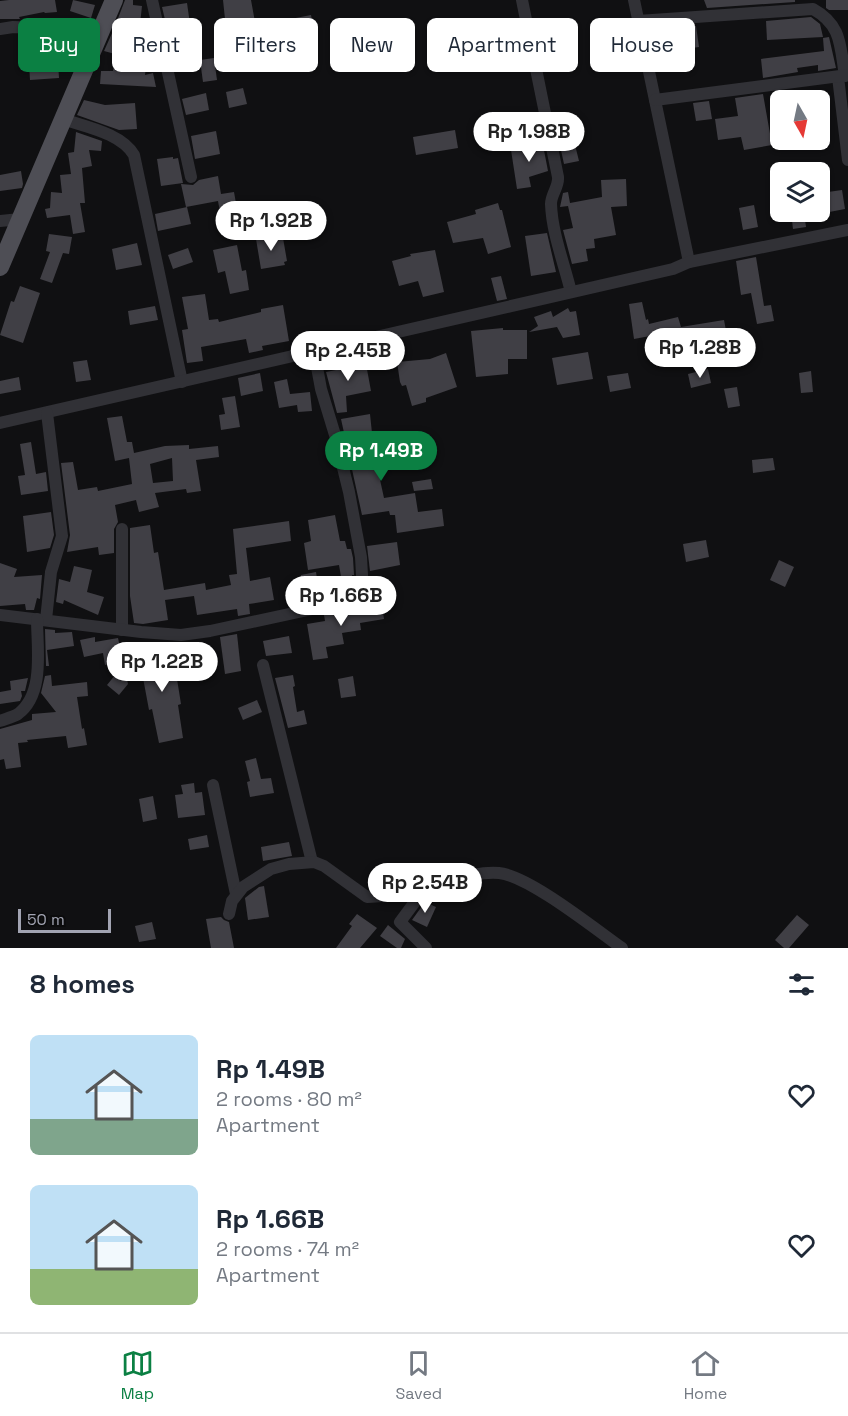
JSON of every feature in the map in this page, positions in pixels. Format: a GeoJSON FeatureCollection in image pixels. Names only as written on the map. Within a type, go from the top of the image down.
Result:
{"type":"FeatureCollection","features":[{"type":"Feature","properties":{"kind":"main road"},"geometry":{"type":"LineString","coordinates":[[0,267],[114,0]]}},
{"type":"Feature","properties":{"kind":"street"},"geometry":{"type":"LineString","coordinates":[[152,0],[191,177]]}},
{"type":"Feature","properties":{"kind":"street"},"geometry":{"type":"LineString","coordinates":[[522,0],[558,177],[559,185],[551,200],[553,220],[571,291]]}},
{"type":"Feature","properties":{"kind":"street"},"geometry":{"type":"LineString","coordinates":[[634,0],[637,18]]}},
{"type":"Feature","properties":{"kind":"street"},"geometry":{"type":"LineString","coordinates":[[682,18],[813,9],[822,14],[837,30],[843,76],[848,160]]}},
{"type":"Feature","properties":{"kind":"street"},"geometry":{"type":"LineString","coordinates":[[0,29],[13,27],[101,30]]}},
{"type":"Feature","properties":{"kind":"street"},"geometry":{"type":"LineString","coordinates":[[649,72],[689,262]]}},
{"type":"Feature","properties":{"kind":"street"},"geometry":{"type":"LineString","coordinates":[[655,100],[843,76]]}},
{"type":"Feature","properties":{"kind":"street"},"geometry":{"type":"LineString","coordinates":[[63,119],[118,139],[129,146],[134,155],[182,382]]}},
{"type":"Feature","properties":{"kind":"street"},"geometry":{"type":"LineString","coordinates":[[0,221],[20,219]]}},
{"type":"Feature","properties":{"kind":"street"},"geometry":{"type":"LineString","coordinates":[[0,423],[673,269],[689,262],[848,230]]}},
{"type":"Feature","properties":{"kind":"street"},"geometry":{"type":"LineString","coordinates":[[0,615],[181,635],[354,600],[363,593],[361,557],[349,492],[321,389],[314,351]]}},
{"type":"Feature","properties":{"kind":"street"},"geometry":{"type":"LineString","coordinates":[[0,721],[18,714],[28,702],[36,686],[41,620],[51,572],[62,536],[47,413]]}},
{"type":"Feature","properties":{"kind":"street"},"geometry":{"type":"LineString","coordinates":[[122,529],[122,630]]}},
{"type":"Feature","properties":{"kind":"street"},"geometry":{"type":"LineString","coordinates":[[263,665],[312,862]]}},
{"type":"Feature","properties":{"kind":"street"},"geometry":{"type":"LineString","coordinates":[[213,785],[236,894]]}},
{"type":"Feature","properties":{"kind":"street"},"geometry":{"type":"LineString","coordinates":[[229,914],[236,894],[271,869],[289,864],[312,862],[324,866],[367,897],[497,873],[524,880],[622,948]]}},
{"type":"Feature","properties":{"kind":"street"},"geometry":{"type":"LineString","coordinates":[[426,887],[400,922],[426,948]]}},
{"type":"Feature","properties":{"kind":"building"},"geometry":{"type":"Polygon","coordinates":[[[55,0],[57,12],[44,12],[18,19],[0,19],[0,1],[55,0]]]}},
{"type":"Feature","properties":{"kind":"building"},"geometry":{"type":"Polygon","coordinates":[[[73,0],[95,5],[91,18],[70,11],[73,0]]]}},
{"type":"Feature","properties":{"kind":"building"},"geometry":{"type":"Polygon","coordinates":[[[125,0],[133,0],[133,5],[142,6],[141,18],[118,18],[125,0]]]}},
{"type":"Feature","properties":{"kind":"building"},"geometry":{"type":"Polygon","coordinates":[[[223,0],[251,0],[254,18],[225,18],[223,0]]]}},
{"type":"Feature","properties":{"kind":"building"},"geometry":{"type":"Polygon","coordinates":[[[704,0],[795,0],[795,2],[707,8],[704,0]]]}},
{"type":"Feature","properties":{"kind":"building"},"geometry":{"type":"Polygon","coordinates":[[[826,0],[848,0],[848,10],[829,10],[826,8],[826,0]]]}},
{"type":"Feature","properties":{"kind":"building"},"geometry":{"type":"Polygon","coordinates":[[[187,3],[189,18],[165,18],[162,7],[187,3]]]}},
{"type":"Feature","properties":{"kind":"building"},"geometry":{"type":"Polygon","coordinates":[[[311,15],[312,18],[296,18],[311,15]]]}},
{"type":"Feature","properties":{"kind":"building"},"geometry":{"type":"Polygon","coordinates":[[[811,17],[820,24],[823,37],[767,40],[766,21],[811,17]]]}},
{"type":"Feature","properties":{"kind":"building"},"geometry":{"type":"Polygon","coordinates":[[[695,26],[699,47],[695,48],[695,26]]]}},
{"type":"Feature","properties":{"kind":"building"},"geometry":{"type":"Polygon","coordinates":[[[112,33],[112,53],[104,51],[112,33]]]}},
{"type":"Feature","properties":{"kind":"building"},"geometry":{"type":"Polygon","coordinates":[[[829,37],[836,68],[818,71],[818,65],[797,68],[798,72],[763,78],[761,59],[824,51],[823,38],[829,37]]]}},
{"type":"Feature","properties":{"kind":"building"},"geometry":{"type":"Polygon","coordinates":[[[214,58],[214,72],[217,80],[203,82],[202,60],[214,58]]]}},
{"type":"Feature","properties":{"kind":"building"},"geometry":{"type":"Polygon","coordinates":[[[101,71],[145,72],[145,75],[153,73],[156,87],[100,84],[101,71]]]}},
{"type":"Feature","properties":{"kind":"building"},"geometry":{"type":"Polygon","coordinates":[[[29,72],[59,72],[59,78],[30,80],[29,72]]]}},
{"type":"Feature","properties":{"kind":"building"},"geometry":{"type":"Polygon","coordinates":[[[243,88],[247,104],[229,108],[226,92],[243,88]]]}},
{"type":"Feature","properties":{"kind":"building"},"geometry":{"type":"Polygon","coordinates":[[[206,93],[209,110],[186,115],[182,99],[206,93]]]}},
{"type":"Feature","properties":{"kind":"building"},"geometry":{"type":"Polygon","coordinates":[[[763,94],[770,145],[744,150],[741,137],[718,140],[715,119],[738,116],[735,98],[763,94]]]}},
{"type":"Feature","properties":{"kind":"building"},"geometry":{"type":"Polygon","coordinates":[[[84,100],[105,105],[135,103],[137,129],[119,130],[77,115],[84,100]]]}},
{"type":"Feature","properties":{"kind":"building"},"geometry":{"type":"Polygon","coordinates":[[[709,101],[712,119],[696,121],[693,103],[709,101]]]}},
{"type":"Feature","properties":{"kind":"building"},"geometry":{"type":"Polygon","coordinates":[[[571,129],[579,161],[564,164],[557,132],[571,129]]]}},
{"type":"Feature","properties":{"kind":"building"},"geometry":{"type":"Polygon","coordinates":[[[455,130],[458,148],[416,155],[413,137],[455,130]]]}},
{"type":"Feature","properties":{"kind":"building"},"geometry":{"type":"Polygon","coordinates":[[[216,131],[220,154],[195,159],[191,136],[216,131]]]}},
{"type":"Feature","properties":{"kind":"building"},"geometry":{"type":"Polygon","coordinates":[[[76,132],[102,141],[101,151],[89,150],[92,166],[82,168],[85,203],[80,203],[85,232],[73,234],[70,215],[47,218],[45,209],[50,208],[51,192],[62,193],[60,175],[71,174],[68,153],[74,152],[76,132]]]}},
{"type":"Feature","properties":{"kind":"building"},"geometry":{"type":"Polygon","coordinates":[[[542,140],[548,171],[529,177],[531,187],[517,189],[511,150],[530,147],[529,143],[542,140]]]}},
{"type":"Feature","properties":{"kind":"building"},"geometry":{"type":"Polygon","coordinates":[[[173,157],[173,159],[178,158],[183,183],[161,186],[157,159],[173,157]]]}},
{"type":"Feature","properties":{"kind":"building"},"geometry":{"type":"Polygon","coordinates":[[[21,171],[22,188],[0,191],[0,175],[21,171]]]}},
{"type":"Feature","properties":{"kind":"building"},"geometry":{"type":"Polygon","coordinates":[[[218,176],[221,194],[234,192],[237,209],[220,212],[218,201],[186,207],[181,184],[193,185],[199,180],[218,176]]]}},
{"type":"Feature","properties":{"kind":"building"},"geometry":{"type":"Polygon","coordinates":[[[626,179],[627,206],[611,207],[616,235],[594,239],[595,248],[586,249],[588,261],[572,264],[563,230],[573,228],[568,206],[560,207],[563,193],[568,192],[570,203],[602,197],[601,180],[626,179]]]}},
{"type":"Feature","properties":{"kind":"building"},"geometry":{"type":"Polygon","coordinates":[[[842,190],[845,209],[830,212],[830,192],[842,190]]]}},
{"type":"Feature","properties":{"kind":"building"},"geometry":{"type":"Polygon","coordinates":[[[498,203],[502,210],[511,247],[488,254],[483,238],[453,243],[447,222],[476,214],[475,210],[498,203]]]}},
{"type":"Feature","properties":{"kind":"building"},"geometry":{"type":"Polygon","coordinates":[[[754,205],[758,227],[743,230],[739,208],[754,205]]]}},
{"type":"Feature","properties":{"kind":"building"},"geometry":{"type":"Polygon","coordinates":[[[187,207],[191,224],[158,231],[155,214],[187,207]]]}},
{"type":"Feature","properties":{"kind":"building"},"geometry":{"type":"Polygon","coordinates":[[[792,222],[805,222],[806,227],[793,229],[792,222]]]}},
{"type":"Feature","properties":{"kind":"building"},"geometry":{"type":"Polygon","coordinates":[[[547,233],[556,272],[531,276],[525,236],[547,233]]]}},
{"type":"Feature","properties":{"kind":"building"},"geometry":{"type":"Polygon","coordinates":[[[49,234],[72,237],[69,254],[63,253],[52,283],[40,279],[50,252],[46,251],[49,234]]]}},
{"type":"Feature","properties":{"kind":"building"},"geometry":{"type":"Polygon","coordinates":[[[280,236],[280,239],[283,238],[287,261],[284,262],[285,265],[261,269],[256,239],[280,236]]]}},
{"type":"Feature","properties":{"kind":"building"},"geometry":{"type":"Polygon","coordinates":[[[137,243],[142,265],[116,270],[112,249],[137,243]]]}},
{"type":"Feature","properties":{"kind":"building"},"geometry":{"type":"Polygon","coordinates":[[[237,245],[242,271],[246,270],[249,290],[230,294],[225,271],[218,273],[213,250],[237,245]]]}},
{"type":"Feature","properties":{"kind":"building"},"geometry":{"type":"Polygon","coordinates":[[[188,248],[193,262],[173,269],[168,255],[188,248]]]}},
{"type":"Feature","properties":{"kind":"building"},"geometry":{"type":"Polygon","coordinates":[[[435,250],[444,292],[423,297],[418,281],[399,286],[392,261],[411,256],[410,254],[435,250]]]}},
{"type":"Feature","properties":{"kind":"building"},"geometry":{"type":"Polygon","coordinates":[[[756,257],[764,306],[771,305],[774,321],[757,324],[751,293],[741,295],[736,261],[756,257]]]}},
{"type":"Feature","properties":{"kind":"building"},"geometry":{"type":"Polygon","coordinates":[[[501,276],[507,299],[497,301],[491,278],[501,276]]]}},
{"type":"Feature","properties":{"kind":"building"},"geometry":{"type":"Polygon","coordinates":[[[20,286],[40,293],[23,343],[0,335],[11,301],[14,302],[20,286]]]}},
{"type":"Feature","properties":{"kind":"building"},"geometry":{"type":"Polygon","coordinates":[[[205,294],[209,320],[218,319],[219,322],[283,305],[289,341],[262,346],[263,350],[249,353],[246,339],[201,347],[203,361],[187,363],[182,330],[188,329],[182,297],[205,294]]]}},
{"type":"Feature","properties":{"kind":"building"},"geometry":{"type":"Polygon","coordinates":[[[642,302],[649,324],[678,317],[681,327],[724,320],[732,362],[716,365],[713,349],[692,354],[689,341],[669,345],[666,333],[634,339],[629,304],[642,302]]]}},
{"type":"Feature","properties":{"kind":"building"},"geometry":{"type":"Polygon","coordinates":[[[155,306],[158,320],[130,325],[128,311],[155,306]]]}},
{"type":"Feature","properties":{"kind":"building"},"geometry":{"type":"Polygon","coordinates":[[[568,308],[570,312],[576,311],[580,335],[563,338],[557,327],[529,332],[538,326],[534,317],[551,311],[553,317],[568,308]]]}},
{"type":"Feature","properties":{"kind":"building"},"geometry":{"type":"Polygon","coordinates":[[[503,328],[503,330],[527,330],[527,359],[508,359],[508,374],[476,377],[471,331],[503,328]]]}},
{"type":"Feature","properties":{"kind":"building"},"geometry":{"type":"Polygon","coordinates":[[[399,347],[403,359],[388,363],[384,350],[399,347]]]}},
{"type":"Feature","properties":{"kind":"building"},"geometry":{"type":"Polygon","coordinates":[[[588,352],[593,379],[557,385],[552,358],[588,352]]]}},
{"type":"Feature","properties":{"kind":"building"},"geometry":{"type":"Polygon","coordinates":[[[446,353],[457,387],[426,398],[426,402],[412,406],[406,385],[402,386],[400,382],[397,362],[430,359],[446,353]]]}},
{"type":"Feature","properties":{"kind":"building"},"geometry":{"type":"Polygon","coordinates":[[[357,355],[359,365],[366,364],[371,391],[346,396],[347,412],[337,413],[326,372],[346,368],[344,356],[357,355]]]}},
{"type":"Feature","properties":{"kind":"building"},"geometry":{"type":"Polygon","coordinates":[[[87,360],[91,380],[76,382],[73,362],[87,360]]]}},
{"type":"Feature","properties":{"kind":"building"},"geometry":{"type":"Polygon","coordinates":[[[708,369],[711,383],[691,388],[688,374],[708,369]]]}},
{"type":"Feature","properties":{"kind":"building"},"geometry":{"type":"Polygon","coordinates":[[[811,371],[813,392],[801,393],[799,373],[811,371]]]}},
{"type":"Feature","properties":{"kind":"building"},"geometry":{"type":"Polygon","coordinates":[[[260,373],[263,391],[241,396],[238,378],[260,373]]]}},
{"type":"Feature","properties":{"kind":"building"},"geometry":{"type":"Polygon","coordinates":[[[628,373],[631,388],[610,392],[607,376],[628,373]]]}},
{"type":"Feature","properties":{"kind":"building"},"geometry":{"type":"Polygon","coordinates":[[[19,377],[21,390],[0,394],[0,381],[19,377]]]}},
{"type":"Feature","properties":{"kind":"building"},"geometry":{"type":"Polygon","coordinates":[[[287,379],[290,394],[310,392],[312,411],[298,412],[297,405],[279,408],[274,382],[287,379]]]}},
{"type":"Feature","properties":{"kind":"building"},"geometry":{"type":"Polygon","coordinates":[[[737,387],[740,406],[728,408],[724,389],[737,387]]]}},
{"type":"Feature","properties":{"kind":"building"},"geometry":{"type":"Polygon","coordinates":[[[235,396],[240,427],[221,430],[219,415],[225,414],[222,398],[235,396]]]}},
{"type":"Feature","properties":{"kind":"building"},"geometry":{"type":"Polygon","coordinates":[[[370,414],[372,433],[370,434],[384,498],[415,493],[418,512],[442,509],[444,526],[397,533],[395,515],[390,515],[389,511],[362,515],[341,419],[370,414]]]}},
{"type":"Feature","properties":{"kind":"building"},"geometry":{"type":"Polygon","coordinates":[[[122,416],[127,442],[132,442],[134,453],[165,446],[189,445],[189,449],[218,446],[219,457],[196,460],[201,491],[187,493],[186,489],[155,493],[159,507],[139,512],[136,500],[115,505],[118,522],[114,529],[114,553],[99,555],[98,547],[67,552],[70,535],[61,463],[73,462],[78,490],[97,487],[98,491],[132,484],[129,458],[115,461],[107,418],[122,416]],[[172,458],[150,464],[153,483],[173,481],[172,458]]]}},
{"type":"Feature","properties":{"kind":"building"},"geometry":{"type":"Polygon","coordinates":[[[31,442],[36,474],[46,472],[48,491],[21,495],[18,476],[25,475],[20,444],[31,442]]]}},
{"type":"Feature","properties":{"kind":"building"},"geometry":{"type":"Polygon","coordinates":[[[773,458],[775,470],[753,473],[752,460],[773,458]]]}},
{"type":"Feature","properties":{"kind":"building"},"geometry":{"type":"Polygon","coordinates":[[[431,479],[433,489],[414,491],[412,482],[431,479]]]}},
{"type":"Feature","properties":{"kind":"building"},"geometry":{"type":"Polygon","coordinates":[[[51,512],[54,535],[50,548],[27,552],[23,516],[51,512]]]}},
{"type":"Feature","properties":{"kind":"building"},"geometry":{"type":"Polygon","coordinates":[[[335,515],[340,541],[345,541],[347,549],[351,549],[353,558],[354,589],[344,594],[339,565],[308,570],[304,543],[311,541],[308,520],[335,515]]]}},
{"type":"Feature","properties":{"kind":"building"},"geometry":{"type":"Polygon","coordinates":[[[289,521],[291,541],[246,548],[250,581],[270,577],[274,600],[249,604],[250,614],[238,616],[237,609],[197,615],[194,596],[165,600],[168,620],[134,623],[130,596],[130,528],[150,525],[154,553],[158,552],[164,590],[205,583],[206,590],[231,585],[229,575],[237,574],[233,529],[289,521]]]}},
{"type":"Feature","properties":{"kind":"building"},"geometry":{"type":"Polygon","coordinates":[[[706,540],[709,557],[686,562],[683,544],[706,540]]]}},
{"type":"Feature","properties":{"kind":"building"},"geometry":{"type":"Polygon","coordinates":[[[397,542],[400,565],[370,571],[367,546],[397,542]]]}},
{"type":"Feature","properties":{"kind":"building"},"geometry":{"type":"Polygon","coordinates":[[[779,560],[794,567],[785,587],[770,580],[779,560]]]}},
{"type":"Feature","properties":{"kind":"building"},"geometry":{"type":"Polygon","coordinates":[[[0,563],[17,569],[14,577],[42,575],[40,599],[37,598],[34,610],[26,610],[25,604],[0,606],[0,563]]]}},
{"type":"Feature","properties":{"kind":"building"},"geometry":{"type":"Polygon","coordinates":[[[74,566],[92,570],[87,592],[104,597],[98,615],[64,600],[63,604],[56,602],[59,579],[70,582],[74,566]]]}},
{"type":"Feature","properties":{"kind":"building"},"geometry":{"type":"Polygon","coordinates":[[[316,572],[320,597],[304,601],[298,580],[301,579],[301,575],[316,572]]]}},
{"type":"Feature","properties":{"kind":"building"},"geometry":{"type":"Polygon","coordinates":[[[381,599],[384,619],[360,623],[361,630],[342,633],[344,644],[326,647],[328,658],[313,660],[307,624],[325,621],[324,615],[356,608],[365,602],[381,599]]]}},
{"type":"Feature","properties":{"kind":"building"},"geometry":{"type":"Polygon","coordinates":[[[45,629],[55,630],[55,633],[72,632],[74,646],[47,650],[49,666],[46,666],[45,629]]]}},
{"type":"Feature","properties":{"kind":"building"},"geometry":{"type":"Polygon","coordinates":[[[237,634],[241,671],[225,674],[220,637],[237,634]]]}},
{"type":"Feature","properties":{"kind":"building"},"geometry":{"type":"Polygon","coordinates":[[[289,636],[292,653],[266,656],[263,641],[289,636]]]}},
{"type":"Feature","properties":{"kind":"building"},"geometry":{"type":"Polygon","coordinates":[[[95,637],[95,642],[118,638],[123,661],[105,665],[103,653],[84,657],[80,640],[95,637]]]}},
{"type":"Feature","properties":{"kind":"building"},"geometry":{"type":"Polygon","coordinates":[[[152,647],[153,650],[169,647],[174,680],[177,679],[181,704],[178,705],[183,738],[159,743],[152,709],[149,710],[138,651],[152,647]]]}},
{"type":"Feature","properties":{"kind":"building"},"geometry":{"type":"Polygon","coordinates":[[[124,664],[128,684],[119,695],[107,685],[124,664]]]}},
{"type":"Feature","properties":{"kind":"building"},"geometry":{"type":"Polygon","coordinates":[[[51,675],[52,686],[87,682],[88,696],[77,697],[87,745],[68,748],[66,736],[27,740],[28,742],[18,743],[21,767],[6,769],[4,759],[0,760],[0,729],[32,720],[32,714],[56,712],[41,693],[45,676],[51,675]]]}},
{"type":"Feature","properties":{"kind":"building"},"geometry":{"type":"Polygon","coordinates":[[[293,675],[297,712],[304,710],[307,724],[288,728],[275,678],[293,675]]]}},
{"type":"Feature","properties":{"kind":"building"},"geometry":{"type":"Polygon","coordinates":[[[353,676],[356,696],[341,698],[338,679],[353,676]]]}},
{"type":"Feature","properties":{"kind":"building"},"geometry":{"type":"Polygon","coordinates":[[[28,678],[25,691],[21,691],[20,701],[0,704],[0,692],[11,690],[10,681],[28,678]]]}},
{"type":"Feature","properties":{"kind":"building"},"geometry":{"type":"Polygon","coordinates":[[[257,700],[262,712],[243,720],[238,708],[257,700]]]}},
{"type":"Feature","properties":{"kind":"building"},"geometry":{"type":"Polygon","coordinates":[[[256,758],[261,779],[271,778],[274,793],[250,797],[247,782],[250,781],[245,761],[256,758]]]}},
{"type":"Feature","properties":{"kind":"building"},"geometry":{"type":"Polygon","coordinates":[[[194,783],[195,793],[202,792],[205,815],[178,818],[175,795],[183,794],[181,785],[194,783]]]}},
{"type":"Feature","properties":{"kind":"building"},"geometry":{"type":"Polygon","coordinates":[[[153,796],[157,819],[143,822],[139,799],[153,796]]]}},
{"type":"Feature","properties":{"kind":"building"},"geometry":{"type":"Polygon","coordinates":[[[207,835],[209,847],[190,850],[188,839],[207,835]]]}},
{"type":"Feature","properties":{"kind":"building"},"geometry":{"type":"Polygon","coordinates":[[[289,842],[292,856],[263,861],[261,847],[289,842]]]}},
{"type":"Feature","properties":{"kind":"building"},"geometry":{"type":"Polygon","coordinates":[[[264,886],[269,917],[248,920],[245,898],[259,887],[264,886]]]}},
{"type":"Feature","properties":{"kind":"building"},"geometry":{"type":"Polygon","coordinates":[[[425,902],[436,907],[427,927],[412,920],[425,902]]]}},
{"type":"Feature","properties":{"kind":"building"},"geometry":{"type":"Polygon","coordinates":[[[357,914],[377,928],[360,948],[336,948],[352,926],[349,924],[357,914]]]}},
{"type":"Feature","properties":{"kind":"building"},"geometry":{"type":"Polygon","coordinates":[[[797,915],[809,925],[789,948],[784,948],[775,940],[797,915]]]}},
{"type":"Feature","properties":{"kind":"building"},"geometry":{"type":"Polygon","coordinates":[[[221,917],[229,922],[234,948],[211,948],[206,919],[221,917]]]}},
{"type":"Feature","properties":{"kind":"building"},"geometry":{"type":"Polygon","coordinates":[[[152,922],[156,939],[139,942],[135,926],[152,922]]]}},
{"type":"Feature","properties":{"kind":"building"},"geometry":{"type":"Polygon","coordinates":[[[388,925],[405,939],[401,948],[397,948],[380,936],[388,925]]]}}]}
